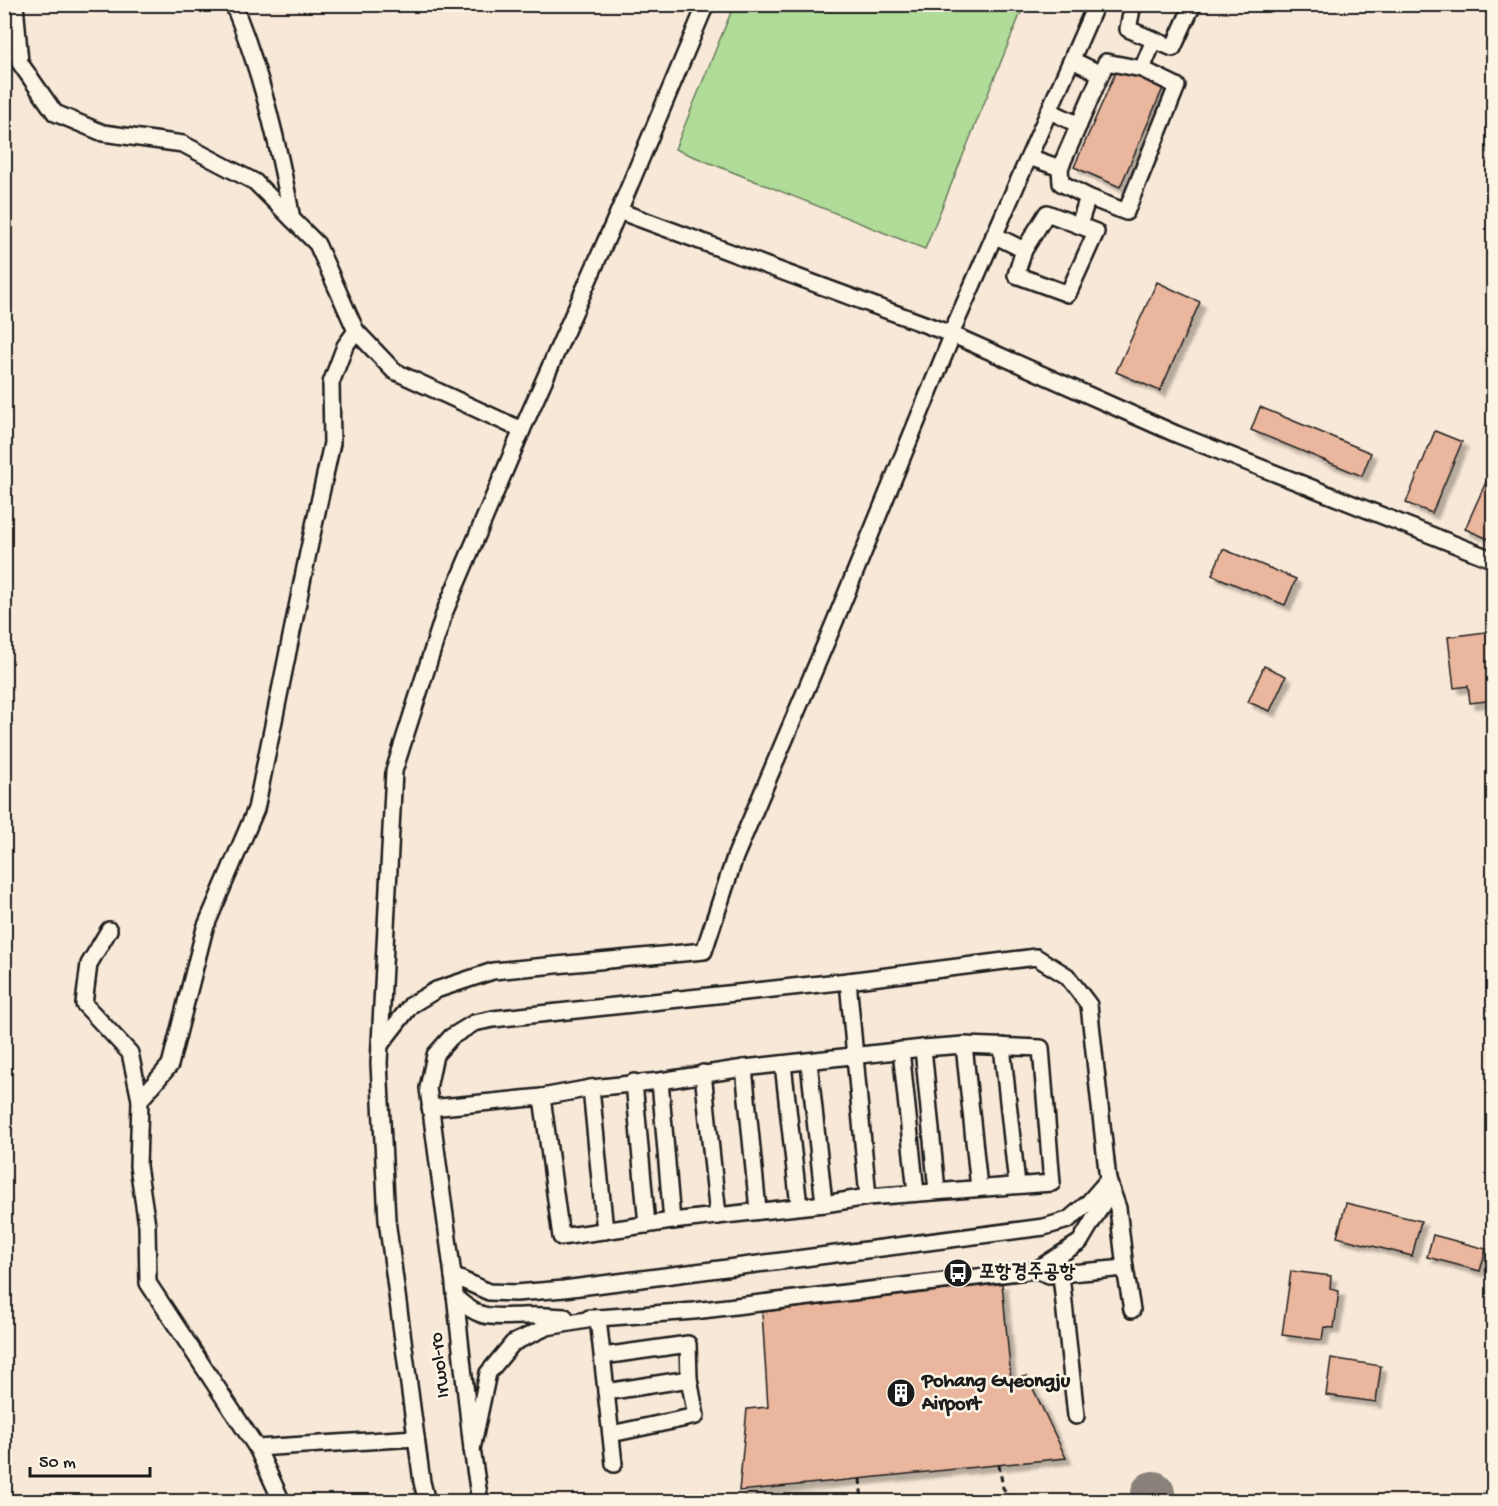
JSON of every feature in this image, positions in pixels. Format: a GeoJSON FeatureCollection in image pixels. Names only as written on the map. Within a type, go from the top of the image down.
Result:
{"type":"FeatureCollection","features":[{"type":"Feature","properties":{"kind":"street"},"geometry":{"type":"LineString","coordinates":[[15,4],[11,29],[20,63],[55,113],[103,133],[183,144],[255,182],[317,244],[356,332],[394,371],[522,430]]}},
{"type":"Feature","properties":{"kind":"street"},"geometry":{"type":"LineString","coordinates":[[233,4],[250,45],[280,153],[292,219]]}},
{"type":"Feature","properties":{"kind":"street"},"geometry":{"type":"LineString","coordinates":[[427,1502],[422,1482],[387,1220],[379,1063],[394,771],[445,611],[619,211],[706,4]]}},
{"type":"Feature","properties":{"kind":"street"},"geometry":{"type":"LineString","coordinates":[[380,1045],[411,1005],[436,990],[493,971],[704,951],[735,857],[833,627],[950,342],[951,334],[1096,4]]}},
{"type":"Feature","properties":{"kind":"street"},"geometry":{"type":"LineString","coordinates":[[1133,4],[1128,29],[1173,48],[1193,4]]}},
{"type":"Feature","properties":{"kind":"street"},"geometry":{"type":"LineString","coordinates":[[1142,69],[1154,40]]}},
{"type":"Feature","properties":{"kind":"street"},"geometry":{"type":"LineString","coordinates":[[1072,60],[1101,74]]}},
{"type":"Feature","properties":{"kind":"street"},"geometry":{"type":"LineString","coordinates":[[1106,63],[1142,69],[1177,86],[1126,212],[1061,183],[1060,168],[1101,74],[1106,63]]}},
{"type":"Feature","properties":{"kind":"street"},"geometry":{"type":"LineString","coordinates":[[1050,111],[1079,125]]}},
{"type":"Feature","properties":{"kind":"street"},"geometry":{"type":"LineString","coordinates":[[1029,157],[1060,168]]}},
{"type":"Feature","properties":{"kind":"street"},"geometry":{"type":"LineString","coordinates":[[1079,225],[1088,197]]}},
{"type":"Feature","properties":{"kind":"street"},"geometry":{"type":"LineString","coordinates":[[619,211],[951,334],[1176,434],[1494,560]]}},
{"type":"Feature","properties":{"kind":"street"},"geometry":{"type":"LineString","coordinates":[[1047,213],[1096,232],[1068,294],[1016,275],[1024,250],[1047,213]]}},
{"type":"Feature","properties":{"kind":"street"},"geometry":{"type":"LineString","coordinates":[[994,236],[1024,250]]}},
{"type":"Feature","properties":{"kind":"street"},"geometry":{"type":"LineString","coordinates":[[140,1100],[170,1065],[205,928],[256,809],[332,443],[331,383],[345,346],[356,332]]}},
{"type":"Feature","properties":{"kind":"street"},"geometry":{"type":"LineString","coordinates":[[109,930],[89,964],[84,1004],[130,1053],[140,1100],[138,1166],[147,1225],[148,1284],[257,1448],[282,1502]]}},
{"type":"Feature","properties":{"kind":"street","name":"Irwol-ro"},"geometry":{"type":"LineString","coordinates":[[480,1502],[428,1088],[435,1055],[451,1036],[474,1023],[493,1019],[848,981],[1036,957],[1067,976],[1089,1005],[1108,1180]]}},
{"type":"Feature","properties":{"kind":"street"},"geometry":{"type":"LineString","coordinates":[[848,981],[868,1197]]}},
{"type":"Feature","properties":{"kind":"street"},"geometry":{"type":"LineString","coordinates":[[430,1108],[542,1097],[634,1082],[660,1081],[703,1073],[901,1050],[964,1045],[1041,1047],[1052,1183],[868,1197],[561,1237],[542,1097]]}},
{"type":"Feature","properties":{"kind":"street"},"geometry":{"type":"LineString","coordinates":[[964,1045],[979,1188]]}},
{"type":"Feature","properties":{"kind":"street"},"geometry":{"type":"LineString","coordinates":[[1002,1046],[1017,1185]]}},
{"type":"Feature","properties":{"kind":"street"},"geometry":{"type":"LineString","coordinates":[[923,1048],[937,1191]]}},
{"type":"Feature","properties":{"kind":"street"},"geometry":{"type":"LineString","coordinates":[[901,1050],[916,1193]]}},
{"type":"Feature","properties":{"kind":"street"},"geometry":{"type":"LineString","coordinates":[[809,1062],[824,1204]]}},
{"type":"Feature","properties":{"kind":"street"},"geometry":{"type":"LineString","coordinates":[[783,1064],[799,1206]]}},
{"type":"Feature","properties":{"kind":"street"},"geometry":{"type":"LineString","coordinates":[[744,1068],[758,1210]]}},
{"type":"Feature","properties":{"kind":"street"},"geometry":{"type":"LineString","coordinates":[[703,1073],[718,1216]]}},
{"type":"Feature","properties":{"kind":"street"},"geometry":{"type":"LineString","coordinates":[[660,1081],[672,1221]]}},
{"type":"Feature","properties":{"kind":"street"},"geometry":{"type":"LineString","coordinates":[[634,1082],[647,1225]]}},
{"type":"Feature","properties":{"kind":"street"},"geometry":{"type":"LineString","coordinates":[[591,1088],[605,1231]]}},
{"type":"Feature","properties":{"kind":"street"},"geometry":{"type":"LineString","coordinates":[[1108,1180],[1118,1208],[1132,1311]]}},
{"type":"Feature","properties":{"kind":"street"},"geometry":{"type":"LineString","coordinates":[[455,1297],[468,1309],[498,1318],[522,1316],[598,1318],[694,1311],[1036,1270],[1080,1242],[1106,1200],[1108,1180]]}},
{"type":"Feature","properties":{"kind":"street"},"geometry":{"type":"LineString","coordinates":[[453,1276],[489,1293],[516,1293],[564,1289],[1044,1227],[1068,1220],[1088,1203],[1108,1180]]}},
{"type":"Feature","properties":{"kind":"street"},"geometry":{"type":"LineString","coordinates":[[1036,1270],[1049,1275],[1061,1275],[1125,1268]]}},
{"type":"Feature","properties":{"kind":"street"},"geometry":{"type":"LineString","coordinates":[[1061,1275],[1076,1416]]}},
{"type":"Feature","properties":{"kind":"street"},"geometry":{"type":"LineString","coordinates":[[598,1318],[614,1464]]}},
{"type":"Feature","properties":{"kind":"street"},"geometry":{"type":"LineString","coordinates":[[472,1449],[488,1372],[513,1343],[547,1327],[598,1318]]}},
{"type":"Feature","properties":{"kind":"street"},"geometry":{"type":"LineString","coordinates":[[603,1356],[688,1344],[689,1379],[696,1416],[611,1434]]}},
{"type":"Feature","properties":{"kind":"street"},"geometry":{"type":"LineString","coordinates":[[606,1392],[689,1379]]}},
{"type":"Feature","properties":{"kind":"street"},"geometry":{"type":"LineString","coordinates":[[257,1448],[416,1438]]}},
{"type":"Feature","properties":{"kind":"path"},"geometry":{"type":"LineString","coordinates":[[999,1465],[1003,1488],[1014,1502]]}},
{"type":"Feature","properties":{"kind":"path"},"geometry":{"type":"LineString","coordinates":[[860,1479],[862,1502]]}},
{"type":"Feature","properties":{"kind":"green space"},"geometry":{"type":"Polygon","coordinates":[[[734,5],[1024,5],[925,249],[675,149],[734,5]]]}},
{"type":"Feature","properties":{"kind":"building"},"geometry":{"type":"Polygon","coordinates":[[[1118,67],[1164,86],[1120,187],[1074,167],[1118,67]]]}},
{"type":"Feature","properties":{"kind":"building"},"geometry":{"type":"Polygon","coordinates":[[[1157,282],[1200,302],[1160,391],[1116,372],[1157,282]]]}},
{"type":"Feature","properties":{"kind":"building"},"geometry":{"type":"Polygon","coordinates":[[[1260,407],[1371,453],[1362,476],[1251,430],[1260,407]]]}},
{"type":"Feature","properties":{"kind":"building"},"geometry":{"type":"Polygon","coordinates":[[[1435,431],[1462,442],[1432,513],[1406,503],[1435,431]]]}},
{"type":"Feature","properties":{"kind":"building"},"geometry":{"type":"Polygon","coordinates":[[[1494,464],[1494,535],[1491,540],[1465,529],[1494,464]]]}},
{"type":"Feature","properties":{"kind":"building"},"geometry":{"type":"Polygon","coordinates":[[[1223,549],[1296,579],[1285,605],[1212,575],[1223,549]]]}},
{"type":"Feature","properties":{"kind":"building"},"geometry":{"type":"Polygon","coordinates":[[[1493,631],[1494,700],[1470,703],[1468,686],[1454,688],[1448,637],[1493,631]]]}},
{"type":"Feature","properties":{"kind":"building"},"geometry":{"type":"Polygon","coordinates":[[[1264,666],[1286,676],[1270,711],[1248,702],[1264,666]]]}},
{"type":"Feature","properties":{"kind":"building"},"geometry":{"type":"Polygon","coordinates":[[[1346,1203],[1421,1221],[1412,1256],[1337,1237],[1346,1203]]]}},
{"type":"Feature","properties":{"kind":"building"},"geometry":{"type":"Polygon","coordinates":[[[1433,1235],[1486,1249],[1480,1271],[1427,1257],[1433,1235]]]}},
{"type":"Feature","properties":{"kind":"building"},"geometry":{"type":"Polygon","coordinates":[[[1291,1271],[1331,1276],[1330,1289],[1339,1291],[1334,1328],[1324,1327],[1322,1340],[1282,1335],[1291,1271]]]}},
{"type":"Feature","properties":{"kind":"building","name":"Pohang Gyeongju Airport"},"geometry":{"type":"Polygon","coordinates":[[[1002,1283],[1011,1379],[1027,1376],[1066,1458],[739,1491],[747,1409],[768,1407],[762,1312],[1002,1283]]]}},
{"type":"Feature","properties":{"kind":"building"},"geometry":{"type":"Polygon","coordinates":[[[1331,1358],[1381,1366],[1376,1402],[1326,1395],[1331,1358]]]}},
{"type":"Feature","properties":{"kind":"taxiway"},"geometry":{"type":"LineString","coordinates":[[1153,1493],[1154,1502]]}},
{"type":"Feature","properties":{"kind":"place","name":"포항경주공항"},"geometry":{"type":"Point","coordinates":[958,1273]}},
{"type":"Feature","properties":{"kind":"place","name":"Pohang Gyeongju Airport"},"geometry":{"type":"Point","coordinates":[901,1393]}}]}
